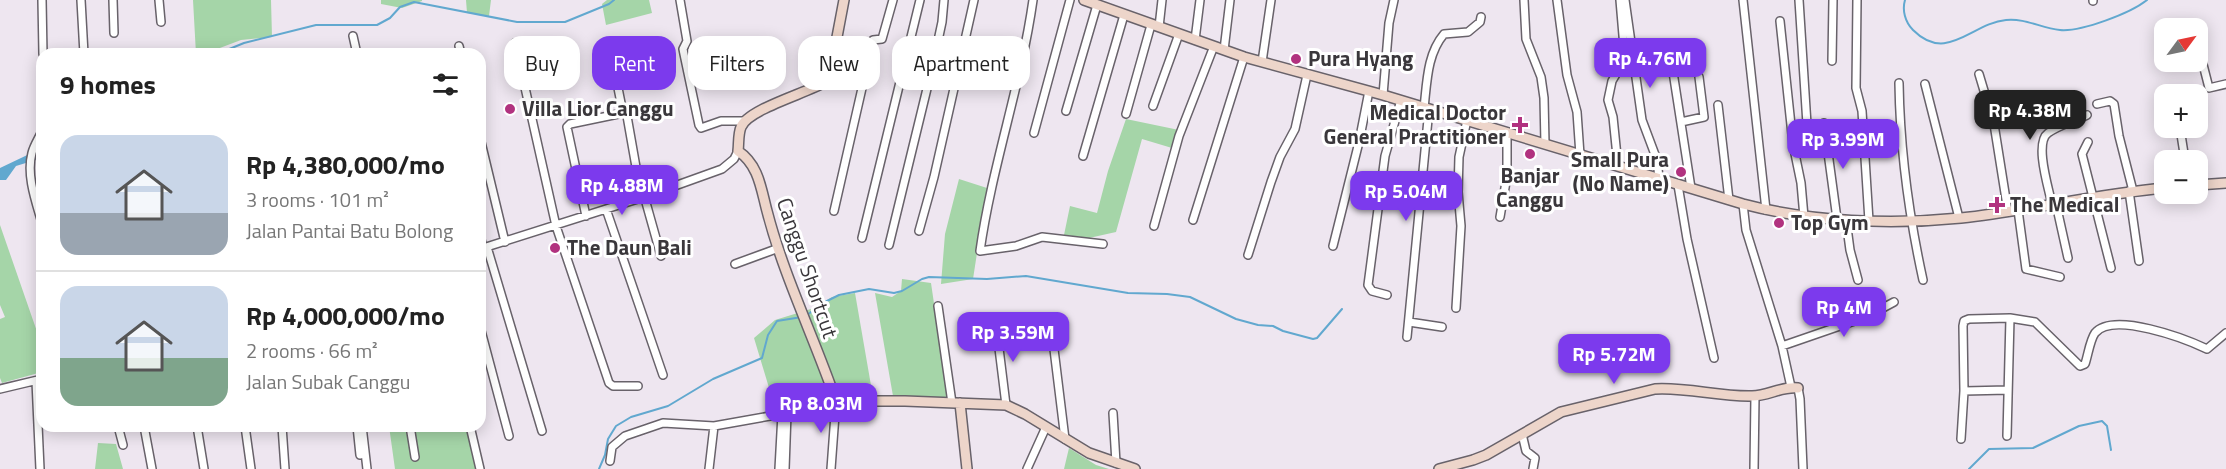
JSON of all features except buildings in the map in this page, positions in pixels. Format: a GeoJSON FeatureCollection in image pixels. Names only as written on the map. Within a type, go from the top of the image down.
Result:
{"type":"FeatureCollection","features":[{"type":"Feature","properties":{"kind":"street"},"geometry":{"type":"LineString","coordinates":[[42,0],[43,48]]}},
{"type":"Feature","properties":{"kind":"street"},"geometry":{"type":"LineString","coordinates":[[81,0],[84,48]]}},
{"type":"Feature","properties":{"kind":"street"},"geometry":{"type":"LineString","coordinates":[[113,0],[114,33]]}},
{"type":"Feature","properties":{"kind":"street"},"geometry":{"type":"LineString","coordinates":[[159,0],[161,22]]}},
{"type":"Feature","properties":{"kind":"street"},"geometry":{"type":"LineString","coordinates":[[680,0],[687,41],[683,49],[701,128],[721,121],[745,121],[766,108],[825,82],[830,74],[844,0]]}},
{"type":"Feature","properties":{"kind":"street"},"geometry":{"type":"LineString","coordinates":[[834,211],[873,40],[882,39],[893,0]]}},
{"type":"Feature","properties":{"kind":"street"},"geometry":{"type":"LineString","coordinates":[[862,238],[920,0]]}},
{"type":"Feature","properties":{"kind":"street"},"geometry":{"type":"LineString","coordinates":[[889,245],[933,64],[944,0]]}},
{"type":"Feature","properties":{"kind":"street"},"geometry":{"type":"LineString","coordinates":[[919,231],[934,177],[974,0]]}},
{"type":"Feature","properties":{"kind":"street"},"geometry":{"type":"LineString","coordinates":[[1033,0],[1028,34],[1009,111],[980,251],[1016,246],[1041,237],[1103,244]]}},
{"type":"Feature","properties":{"kind":"street"},"geometry":{"type":"LineString","coordinates":[[1034,133],[1070,0]]}},
{"type":"Feature","properties":{"kind":"street"},"geometry":{"type":"LineString","coordinates":[[1126,114],[1162,0]]}},
{"type":"Feature","properties":{"kind":"street"},"geometry":{"type":"LineString","coordinates":[[1195,40],[1200,0]]}},
{"type":"Feature","properties":{"kind":"street"},"geometry":{"type":"LineString","coordinates":[[1224,50],[1230,0]]}},
{"type":"Feature","properties":{"kind":"street"},"geometry":{"type":"LineString","coordinates":[[1262,62],[1271,0]]}},
{"type":"Feature","properties":{"kind":"street"},"geometry":{"type":"LineString","coordinates":[[1383,95],[1389,22],[1394,0]]}},
{"type":"Feature","properties":{"kind":"street"},"geometry":{"type":"LineString","coordinates":[[1524,0],[1526,39],[1541,77],[1545,144]]}},
{"type":"Feature","properties":{"kind":"street"},"geometry":{"type":"LineString","coordinates":[[1557,0],[1567,75],[1577,112],[1580,155]]}},
{"type":"Feature","properties":{"kind":"street"},"geometry":{"type":"LineString","coordinates":[[1618,166],[1613,117],[1608,100],[1612,81],[1625,59],[1620,0]]}},
{"type":"Feature","properties":{"kind":"street"},"geometry":{"type":"LineString","coordinates":[[1625,0],[1642,120],[1657,160],[1659,178]]}},
{"type":"Feature","properties":{"kind":"street"},"geometry":{"type":"LineString","coordinates":[[1743,0],[1766,210]]}},
{"type":"Feature","properties":{"kind":"street"},"geometry":{"type":"LineString","coordinates":[[1793,144],[1804,143],[1808,140],[1800,0]]}},
{"type":"Feature","properties":{"kind":"street"},"geometry":{"type":"LineString","coordinates":[[1832,61],[1833,0]]}},
{"type":"Feature","properties":{"kind":"street"},"geometry":{"type":"LineString","coordinates":[[1857,0],[1856,88],[1862,111],[1869,221]]}},
{"type":"Feature","properties":{"kind":"street"},"geometry":{"type":"LineString","coordinates":[[1066,111],[1090,2],[1244,57],[1401,100],[1729,200],[1804,217],[1869,221],[1959,218],[2154,189]]}},
{"type":"Feature","properties":{"kind":"street"},"geometry":{"type":"LineString","coordinates":[[1083,156],[1124,15]]}},
{"type":"Feature","properties":{"kind":"street"},"geometry":{"type":"LineString","coordinates":[[1407,337],[1426,108],[1426,80],[1435,44],[1444,34],[1468,32],[1480,22],[1481,17]]}},
{"type":"Feature","properties":{"kind":"street"},"geometry":{"type":"LineString","coordinates":[[1780,21],[1793,144],[1801,183],[1804,217]]}},
{"type":"Feature","properties":{"kind":"street"},"geometry":{"type":"LineString","coordinates":[[1153,106],[1179,34]]}},
{"type":"Feature","properties":{"kind":"street"},"geometry":{"type":"LineString","coordinates":[[353,36],[356,48]]}},
{"type":"Feature","properties":{"kind":"street"},"geometry":{"type":"LineString","coordinates":[[1154,226],[1179,136],[1214,46]]}},
{"type":"Feature","properties":{"kind":"street"},"geometry":{"type":"LineString","coordinates":[[1193,220],[1244,57]]}},
{"type":"Feature","properties":{"kind":"street"},"geometry":{"type":"LineString","coordinates":[[1671,59],[1691,188]]}},
{"type":"Feature","properties":{"kind":"street"},"geometry":{"type":"LineString","coordinates":[[2205,72],[2209,88],[2226,84]]}},
{"type":"Feature","properties":{"kind":"street"},"geometry":{"type":"LineString","coordinates":[[1979,74],[1994,124],[2008,212]]}},
{"type":"Feature","properties":{"kind":"street"},"geometry":{"type":"LineString","coordinates":[[1248,255],[1280,157],[1295,129],[1307,75]]}},
{"type":"Feature","properties":{"kind":"street"},"geometry":{"type":"LineString","coordinates":[[1681,122],[1704,117],[1699,77]]}},
{"type":"Feature","properties":{"kind":"street"},"geometry":{"type":"LineString","coordinates":[[1899,83],[1899,110],[1910,220],[1923,280]]}},
{"type":"Feature","properties":{"kind":"street"},"geometry":{"type":"LineString","coordinates":[[1925,84],[1959,218]]}},
{"type":"Feature","properties":{"kind":"street"},"geometry":{"type":"LineString","coordinates":[[526,90],[556,226],[609,383],[613,386],[638,386]]}},
{"type":"Feature","properties":{"kind":"street"},"geometry":{"type":"LineString","coordinates":[[618,90],[623,113],[627,116],[636,167],[661,256]]}},
{"type":"Feature","properties":{"kind":"street"},"geometry":{"type":"LineString","coordinates":[[1334,246],[1369,91]]}},
{"type":"Feature","properties":{"kind":"street"},"geometry":{"type":"LineString","coordinates":[[1387,295],[1372,291],[1368,285],[1385,156],[1401,100]]}},
{"type":"Feature","properties":{"kind":"street"},"geometry":{"type":"LineString","coordinates":[[2097,104],[2107,101],[2114,104],[2131,191],[2139,261]]}},
{"type":"Feature","properties":{"kind":"street"},"geometry":{"type":"LineString","coordinates":[[1718,105],[1729,200]]}},
{"type":"Feature","properties":{"kind":"street"},"geometry":{"type":"LineString","coordinates":[[586,216],[567,127],[570,124],[623,113]]}},
{"type":"Feature","properties":{"kind":"street"},"geometry":{"type":"LineString","coordinates":[[2068,258],[2041,149],[2042,140],[2047,133],[2087,115]]}},
{"type":"Feature","properties":{"kind":"street"},"geometry":{"type":"LineString","coordinates":[[1456,308],[1461,226],[1458,157],[1467,120]]}},
{"type":"Feature","properties":{"kind":"street"},"geometry":{"type":"LineString","coordinates":[[486,247],[644,197],[722,169],[734,159],[738,151],[740,132],[745,121]]}},
{"type":"Feature","properties":{"kind":"street"},"geometry":{"type":"LineString","coordinates":[[1824,123],[1841,220],[1858,280]]}},
{"type":"Feature","properties":{"kind":"street"},"geometry":{"type":"LineString","coordinates":[[1500,216],[1507,176],[1507,132]]}},
{"type":"Feature","properties":{"kind":"street"},"geometry":{"type":"LineString","coordinates":[[2088,142],[2082,154],[2111,268]]}},
{"type":"Feature","properties":{"kind":"street"},"geometry":{"type":"LineString","coordinates":[[36,144],[30,164],[36,202]]}},
{"type":"Feature","properties":{"kind":"street","name":"Canggu Shortcut"},"geometry":{"type":"LineString","coordinates":[[738,151],[748,158],[756,170],[776,249],[836,402]]}},
{"type":"Feature","properties":{"kind":"street"},"geometry":{"type":"LineString","coordinates":[[486,163],[505,242]]}},
{"type":"Feature","properties":{"kind":"street"},"geometry":{"type":"LineString","coordinates":[[613,171],[620,204]]}},
{"type":"Feature","properties":{"kind":"street"},"geometry":{"type":"LineString","coordinates":[[2208,184],[2226,183]]}},
{"type":"Feature","properties":{"kind":"street"},"geometry":{"type":"LineString","coordinates":[[1678,184],[1687,239],[1714,358]]}},
{"type":"Feature","properties":{"kind":"street"},"geometry":{"type":"LineString","coordinates":[[1743,204],[1746,230],[1794,388],[1800,399],[1803,469]]}},
{"type":"Feature","properties":{"kind":"street"},"geometry":{"type":"LineString","coordinates":[[606,209],[663,375]]}},
{"type":"Feature","properties":{"kind":"street"},"geometry":{"type":"LineString","coordinates":[[2018,210],[2026,269],[2060,277]]}},
{"type":"Feature","properties":{"kind":"street"},"geometry":{"type":"LineString","coordinates":[[735,264],[776,249]]}},
{"type":"Feature","properties":{"kind":"street"},"geometry":{"type":"LineString","coordinates":[[486,257],[542,431]]}},
{"type":"Feature","properties":{"kind":"street"},"geometry":{"type":"LineString","coordinates":[[1782,346],[1866,317],[1894,302]]}},
{"type":"Feature","properties":{"kind":"street"},"geometry":{"type":"LineString","coordinates":[[938,306],[967,469]]}},
{"type":"Feature","properties":{"kind":"street"},"geometry":{"type":"LineString","coordinates":[[1961,439],[1964,391],[1962,326],[1964,321],[1969,319],[2010,318],[2035,322],[2080,366],[2085,364],[2095,333],[2117,324],[2169,334],[2207,349],[2226,333]]}},
{"type":"Feature","properties":{"kind":"street"},"geometry":{"type":"LineString","coordinates":[[2007,436],[2010,318]]}},
{"type":"Feature","properties":{"kind":"street"},"geometry":{"type":"LineString","coordinates":[[1409,322],[1442,327]]}},
{"type":"Feature","properties":{"kind":"street"},"geometry":{"type":"LineString","coordinates":[[996,324],[1006,405]]}},
{"type":"Feature","properties":{"kind":"street"},"geometry":{"type":"LineString","coordinates":[[1053,333],[1065,439]]}},
{"type":"Feature","properties":{"kind":"street"},"geometry":{"type":"LineString","coordinates":[[486,350],[509,436]]}},
{"type":"Feature","properties":{"kind":"street"},"geometry":{"type":"LineString","coordinates":[[0,381],[2,389],[36,381]]}},
{"type":"Feature","properties":{"kind":"street"},"geometry":{"type":"LineString","coordinates":[[1443,469],[1479,458],[1561,411],[1655,389],[1670,388],[1721,395],[1755,396],[1794,388]]}},
{"type":"Feature","properties":{"kind":"street"},"geometry":{"type":"LineString","coordinates":[[1964,391],[2008,390]]}},
{"type":"Feature","properties":{"kind":"street"},"geometry":{"type":"LineString","coordinates":[[1754,469],[1755,396]]}},
{"type":"Feature","properties":{"kind":"street"},"geometry":{"type":"LineString","coordinates":[[610,461],[612,447],[625,436],[663,423],[714,426],[836,402],[905,400],[1006,405],[1089,453],[1135,469]]}},
{"type":"Feature","properties":{"kind":"street"},"geometry":{"type":"LineString","coordinates":[[831,469],[836,402]]}},
{"type":"Feature","properties":{"kind":"street"},"geometry":{"type":"LineString","coordinates":[[1113,413],[1116,463]]}},
{"type":"Feature","properties":{"kind":"street"},"geometry":{"type":"LineString","coordinates":[[779,469],[784,414]]}},
{"type":"Feature","properties":{"kind":"street"},"geometry":{"type":"LineString","coordinates":[[784,414],[785,469]]}},
{"type":"Feature","properties":{"kind":"street"},"geometry":{"type":"LineString","coordinates":[[710,469],[714,426]]}},
{"type":"Feature","properties":{"kind":"street"},"geometry":{"type":"LineString","coordinates":[[1027,469],[1046,427]]}},
{"type":"Feature","properties":{"kind":"street"},"geometry":{"type":"LineString","coordinates":[[40,432],[40,469]]}},
{"type":"Feature","properties":{"kind":"street"},"geometry":{"type":"LineString","coordinates":[[120,432],[123,445]]}},
{"type":"Feature","properties":{"kind":"street"},"geometry":{"type":"LineString","coordinates":[[145,432],[152,469]]}},
{"type":"Feature","properties":{"kind":"street"},"geometry":{"type":"LineString","coordinates":[[198,432],[204,469]]}},
{"type":"Feature","properties":{"kind":"street"},"geometry":{"type":"LineString","coordinates":[[246,432],[251,469]]}},
{"type":"Feature","properties":{"kind":"street"},"geometry":{"type":"LineString","coordinates":[[282,432],[285,469]]}},
{"type":"Feature","properties":{"kind":"street"},"geometry":{"type":"LineString","coordinates":[[358,432],[360,455]]}},
{"type":"Feature","properties":{"kind":"street"},"geometry":{"type":"LineString","coordinates":[[363,432],[367,469]]}},
{"type":"Feature","properties":{"kind":"street"},"geometry":{"type":"LineString","coordinates":[[411,432],[415,457]]}},
{"type":"Feature","properties":{"kind":"street"},"geometry":{"type":"LineString","coordinates":[[471,432],[480,469]]}},
{"type":"Feature","properties":{"kind":"street"},"geometry":{"type":"LineString","coordinates":[[1522,434],[1526,451],[1535,458],[1533,469]]}},
{"type":"Feature","properties":{"kind":"green space"},"geometry":{"type":"Polygon","coordinates":[[[193,0],[271,0],[272,37],[241,40],[220,48],[196,48],[193,0]]]}},
{"type":"Feature","properties":{"kind":"green space"},"geometry":{"type":"Polygon","coordinates":[[[381,0],[422,1],[402,8],[381,4],[381,0]]]}},
{"type":"Feature","properties":{"kind":"green space"},"geometry":{"type":"Polygon","coordinates":[[[466,0],[491,0],[489,16],[467,13],[466,0]]]}},
{"type":"Feature","properties":{"kind":"green space"},"geometry":{"type":"Polygon","coordinates":[[[607,0],[649,0],[652,13],[606,25],[602,4],[607,0]]]}},
{"type":"Feature","properties":{"kind":"green space"},"geometry":{"type":"Polygon","coordinates":[[[1126,119],[1179,130],[1172,148],[1142,139],[1116,232],[1089,238],[1064,235],[1070,206],[1097,213],[1108,171],[1126,119]]]}},
{"type":"Feature","properties":{"kind":"green space"},"geometry":{"type":"Polygon","coordinates":[[[959,179],[987,188],[973,279],[941,284],[945,234],[959,179]]]}},
{"type":"Feature","properties":{"kind":"green space"},"geometry":{"type":"Polygon","coordinates":[[[0,225],[36,329],[36,374],[2,383],[0,378],[0,319],[5,317],[0,305],[0,225]]]}},
{"type":"Feature","properties":{"kind":"green space"},"geometry":{"type":"Polygon","coordinates":[[[902,279],[931,283],[948,399],[893,396],[875,293],[892,297],[901,291],[902,279]]]}},
{"type":"Feature","properties":{"kind":"green space"},"geometry":{"type":"Polygon","coordinates":[[[855,293],[873,397],[839,397],[776,411],[754,338],[775,320],[814,308],[832,297],[855,293]]]}},
{"type":"Feature","properties":{"kind":"green space"},"geometry":{"type":"Polygon","coordinates":[[[390,432],[467,432],[476,469],[395,469],[390,432]]]}},
{"type":"Feature","properties":{"kind":"green space"},"geometry":{"type":"Polygon","coordinates":[[[98,443],[116,444],[123,469],[95,469],[98,443]]]}},
{"type":"Feature","properties":{"kind":"green space"},"geometry":{"type":"Polygon","coordinates":[[[1069,448],[1096,465],[1109,469],[1064,469],[1069,448]]]}},
{"type":"Feature","properties":{"kind":"water"},"geometry":{"type":"Polygon","coordinates":[[[36,151],[36,160],[16,166],[6,180],[0,180],[0,168],[36,151]]]}},
{"type":"Feature","properties":{"kind":"waterway"},"geometry":{"type":"LineString","coordinates":[[232,48],[316,25],[377,25],[390,18],[400,7],[414,2],[517,22],[565,22],[614,0]]}},
{"type":"Feature","properties":{"kind":"waterway"},"geometry":{"type":"LineString","coordinates":[[1905,0],[1905,16],[1910,27],[1925,39],[1937,43],[1948,43],[2006,20],[2020,20],[2060,30],[2080,28],[2118,16],[2147,0]]}},
{"type":"Feature","properties":{"kind":"waterway"},"geometry":{"type":"LineString","coordinates":[[807,315],[839,295],[869,289],[894,293],[929,277],[987,279],[1026,276],[1128,293],[1190,297],[1236,319],[1258,325],[1273,326],[1313,339],[1317,338],[1342,309]]}},
{"type":"Feature","properties":{"kind":"waterway"},"geometry":{"type":"LineString","coordinates":[[599,469],[608,439],[616,426],[631,417],[668,406],[713,379],[762,358],[768,335],[777,321],[802,317]]}},
{"type":"Feature","properties":{"kind":"waterway"},"geometry":{"type":"LineString","coordinates":[[1969,469],[1989,449],[2033,448],[2079,426],[2102,421],[2107,426],[2111,450]]}},
{"type":"Feature","properties":{"kind":"place","name":"Pura Hyang"},"geometry":{"type":"Point","coordinates":[1296,59]}},
{"type":"Feature","properties":{"kind":"place","name":"Villa Lior Canggu"},"geometry":{"type":"Point","coordinates":[510,109]}},
{"type":"Feature","properties":{"kind":"place","name":"Medical Doctor General Practitioner"},"geometry":{"type":"Point","coordinates":[1520,125]}},
{"type":"Feature","properties":{"kind":"place","name":"Banjar Canggu"},"geometry":{"type":"Point","coordinates":[1530,154]}},
{"type":"Feature","properties":{"kind":"place","name":"Small Pura (No Name)"},"geometry":{"type":"Point","coordinates":[1681,172]}},
{"type":"Feature","properties":{"kind":"place","name":"The Medical"},"geometry":{"type":"Point","coordinates":[1997,205]}},
{"type":"Feature","properties":{"kind":"place","name":"Top Gym"},"geometry":{"type":"Point","coordinates":[1779,223]}},
{"type":"Feature","properties":{"kind":"place","name":"The Daun Bali"},"geometry":{"type":"Point","coordinates":[555,248]}}]}
